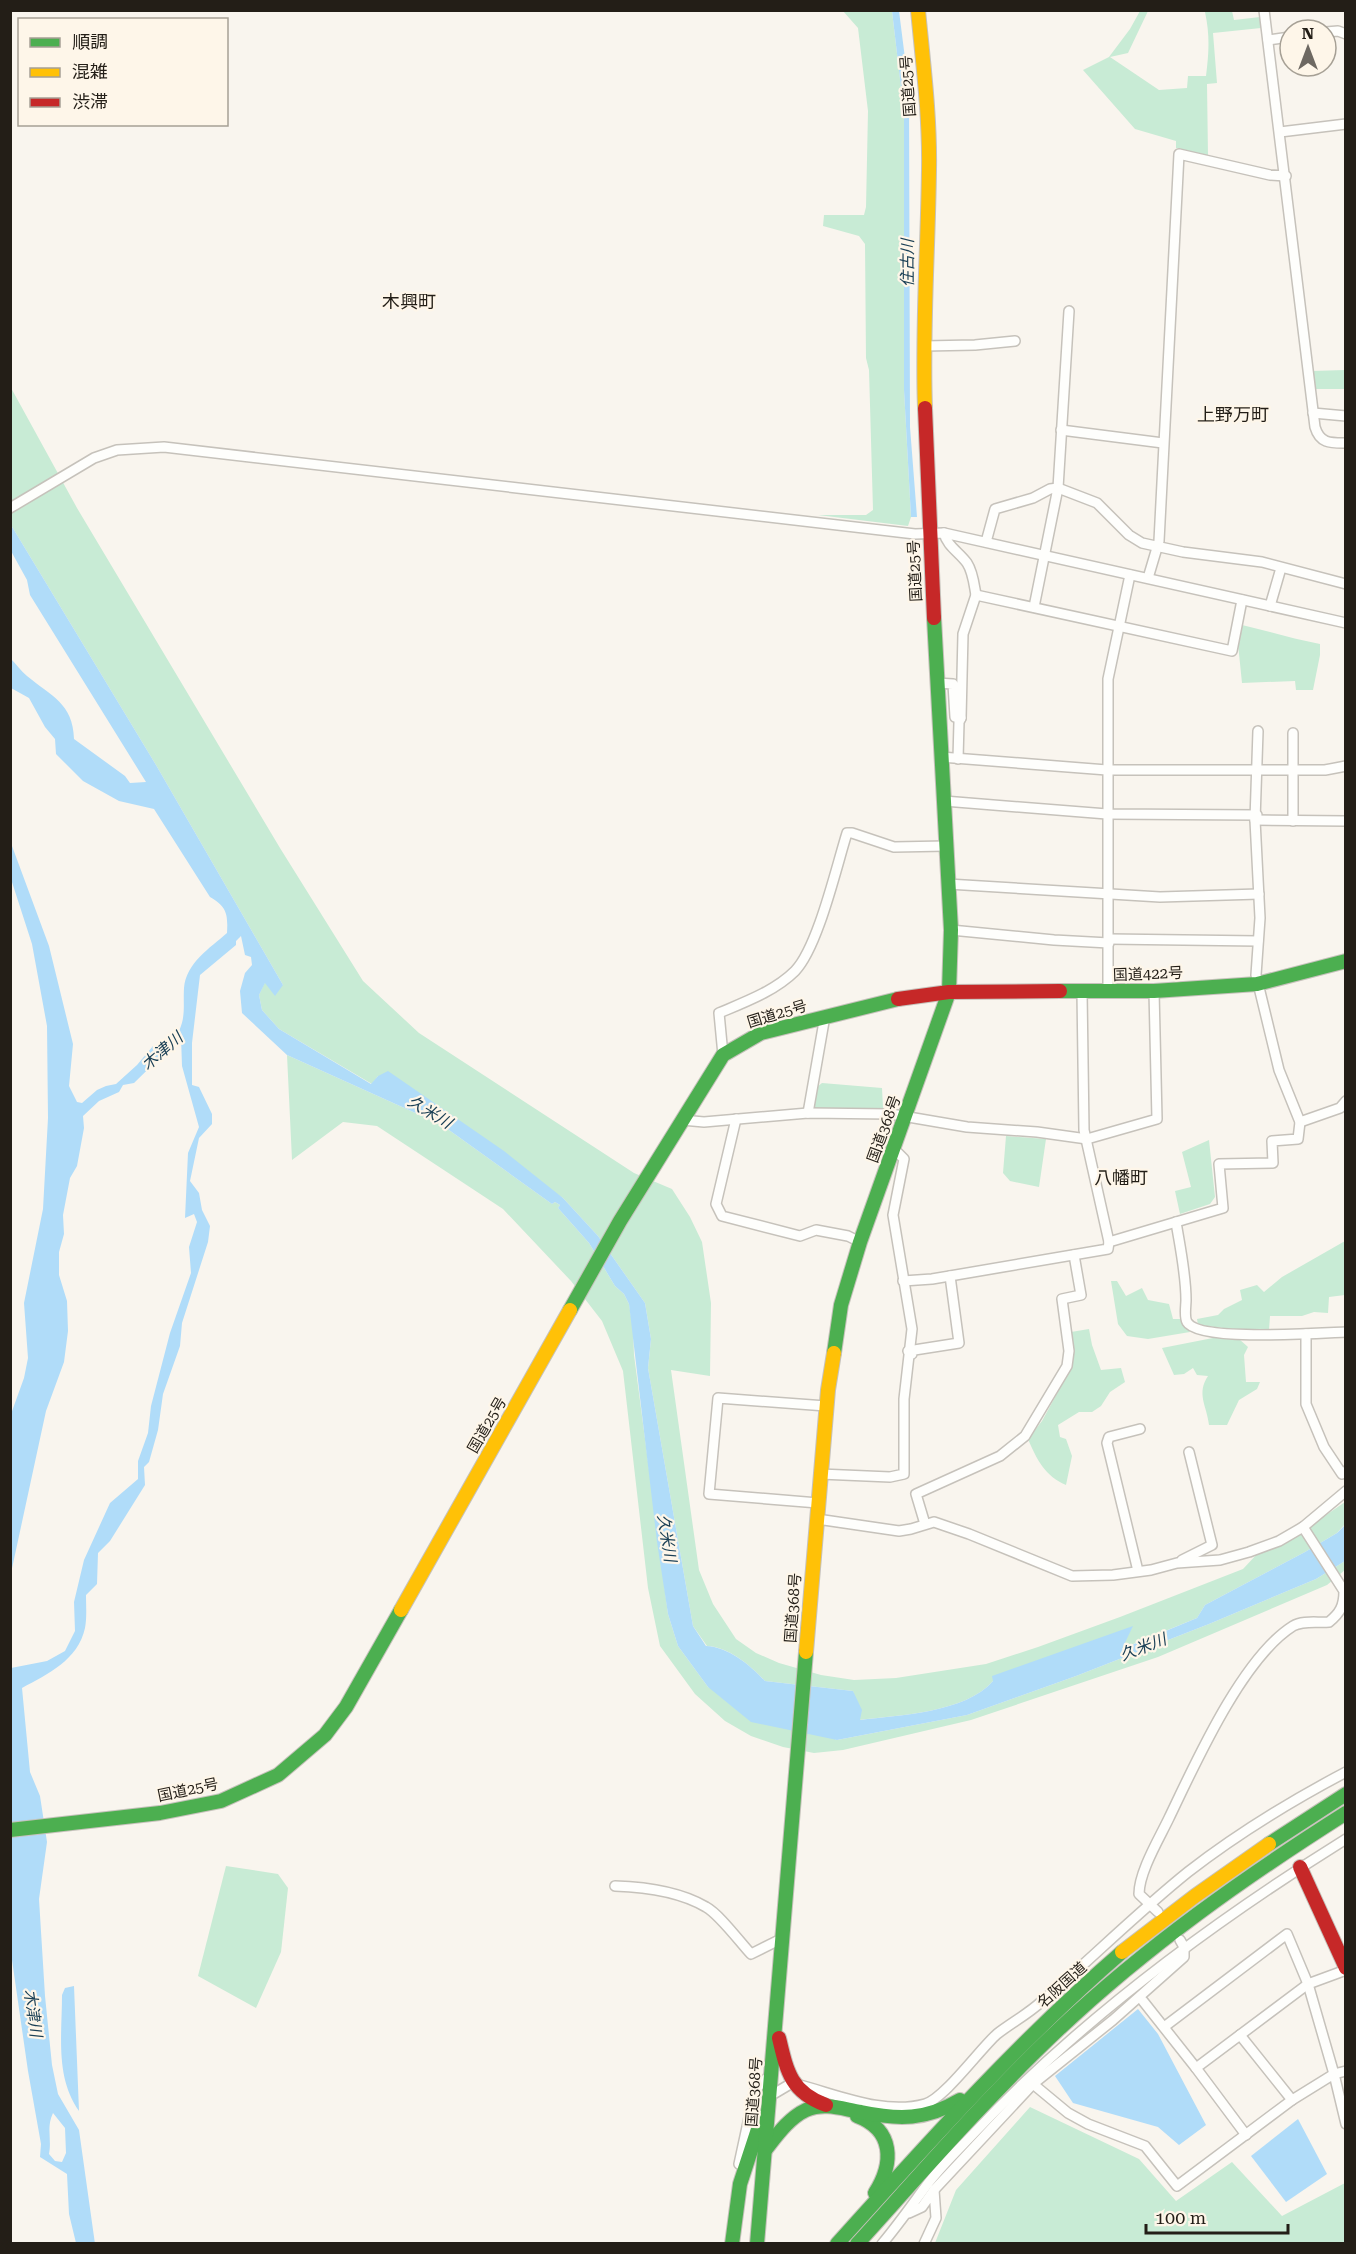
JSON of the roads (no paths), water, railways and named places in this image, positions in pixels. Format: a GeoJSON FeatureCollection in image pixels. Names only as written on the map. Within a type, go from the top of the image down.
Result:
{"type":"FeatureCollection","features":[{"type":"Feature","properties":{"kind":"main road","name":"国道25号"},"geometry":{"type":"LineString","coordinates":[[10,1830],[130,1816],[221,1802],[278,1775],[325,1735],[346,1707],[468,1496],[614,1232],[723,1055],[761,1034],[825,1016],[918,995],[949,992],[951,930],[929,532],[924,346],[929,168],[927,88],[918,10]]}},
{"type":"Feature","properties":{"kind":"main road","name":"国道422号"},"geometry":{"type":"LineString","coordinates":[[949,992],[1154,991],[1257,984],[1346,961]]}},
{"type":"Feature","properties":{"kind":"main road","name":"国道368号"},"geometry":{"type":"LineString","coordinates":[[757,2244],[826,1406],[842,1305],[860,1242],[949,992]]}},
{"type":"Feature","properties":{"kind":"main road","name":"名阪国道"},"geometry":{"type":"LineString","coordinates":[[837,2244],[964,2105],[1049,2019],[1101,1971],[1245,1861],[1346,1794]]}},
{"type":"Feature","properties":{"kind":"main road","name":"名阪国道"},"geometry":{"type":"LineString","coordinates":[[857,2244],[1023,2064],[1112,1981],[1255,1871],[1346,1813]]}},
{"type":"Feature","properties":{"kind":"main road"},"geometry":{"type":"LineString","coordinates":[[1300,1867],[1346,1969]]}},
{"type":"Feature","properties":{"kind":"main road"},"geometry":{"type":"LineString","coordinates":[[775,2019],[792,2083],[810,2099],[826,2105],[902,2118],[932,2115],[949,2108],[970,2092],[1039,2022],[1076,1989],[1109,1961],[1150,1932]]}},
{"type":"Feature","properties":{"kind":"main road"},"geometry":{"type":"LineString","coordinates":[[732,2244],[740,2184],[770,2096]]}},
{"type":"Feature","properties":{"kind":"main road"},"geometry":{"type":"LineString","coordinates":[[766,2149],[795,2116],[809,2108],[826,2105]]}},
{"type":"Feature","properties":{"kind":"main road"},"geometry":{"type":"LineString","coordinates":[[760,2208],[784,2137],[797,2120],[810,2113],[825,2110],[870,2121],[881,2132],[888,2146],[886,2172],[880,2187],[873,2196],[830,2244]]}},
{"type":"Feature","properties":{"kind":"main road"},"geometry":{"type":"LineString","coordinates":[[866,2244],[886,2222],[907,2188]]}},
{"type":"Feature","properties":{"kind":"street"},"geometry":{"type":"LineString","coordinates":[[1264,10],[1317,435],[1327,443],[1346,443]]}},
{"type":"Feature","properties":{"kind":"street"},"geometry":{"type":"LineString","coordinates":[[1268,40],[1278,39]]}},
{"type":"Feature","properties":{"kind":"street"},"geometry":{"type":"LineString","coordinates":[[1280,132],[1346,124]]}},
{"type":"Feature","properties":{"kind":"street"},"geometry":{"type":"LineString","coordinates":[[1148,578],[1157,547],[1179,154],[1270,175],[1286,176]]}},
{"type":"Feature","properties":{"kind":"street"},"geometry":{"type":"LineString","coordinates":[[1034,607],[1058,488],[1069,311]]}},
{"type":"Feature","properties":{"kind":"street"},"geometry":{"type":"LineString","coordinates":[[924,346],[1015,341]]}},
{"type":"Feature","properties":{"kind":"street"},"geometry":{"type":"LineString","coordinates":[[1313,412],[1346,416]]}},
{"type":"Feature","properties":{"kind":"street"},"geometry":{"type":"LineString","coordinates":[[1060,430],[1163,443]]}},
{"type":"Feature","properties":{"kind":"street"},"geometry":{"type":"LineString","coordinates":[[10,508],[94,458],[117,450],[164,447],[915,534],[944,533],[1346,623]]}},
{"type":"Feature","properties":{"kind":"street"},"geometry":{"type":"LineString","coordinates":[[986,542],[995,509],[1058,488],[1097,503],[1129,536],[1142,543],[1262,562],[1346,584]]}},
{"type":"Feature","properties":{"kind":"street"},"geometry":{"type":"LineString","coordinates":[[944,533],[946,541],[971,570],[975,595],[963,634],[958,759]]}},
{"type":"Feature","properties":{"kind":"street"},"geometry":{"type":"LineString","coordinates":[[1270,606],[1281,568]]}},
{"type":"Feature","properties":{"kind":"street"},"geometry":{"type":"LineString","coordinates":[[1108,992],[1108,679],[1130,575]]}},
{"type":"Feature","properties":{"kind":"street"},"geometry":{"type":"LineString","coordinates":[[975,595],[1232,651],[1242,600]]}},
{"type":"Feature","properties":{"kind":"street"},"geometry":{"type":"LineString","coordinates":[[938,683],[953,684],[955,717],[961,718]]}},
{"type":"Feature","properties":{"kind":"street"},"geometry":{"type":"LineString","coordinates":[[1109,1242],[1223,1208],[1219,1164],[1274,1164],[1272,1141],[1298,1138],[1300,1122],[1280,1070],[1257,984],[1258,731]]}},
{"type":"Feature","properties":{"kind":"street"},"geometry":{"type":"LineString","coordinates":[[1293,734],[1293,821]]}},
{"type":"Feature","properties":{"kind":"street"},"geometry":{"type":"LineString","coordinates":[[942,758],[1107,770],[1325,770],[1346,766]]}},
{"type":"Feature","properties":{"kind":"street"},"geometry":{"type":"LineString","coordinates":[[944,801],[1107,814],[1346,821]]}},
{"type":"Feature","properties":{"kind":"street"},"geometry":{"type":"LineString","coordinates":[[723,1055],[719,1013],[782,982],[796,969],[812,945],[847,833],[894,847],[946,846]]}},
{"type":"Feature","properties":{"kind":"street"},"geometry":{"type":"LineString","coordinates":[[948,884],[1190,897],[1259,894]]}},
{"type":"Feature","properties":{"kind":"street"},"geometry":{"type":"LineString","coordinates":[[951,930],[1054,940],[1258,941]]}},
{"type":"Feature","properties":{"kind":"street"},"geometry":{"type":"LineString","coordinates":[[682,1120],[704,1122],[808,1113],[891,1114],[967,1127],[1037,1132],[1087,1139],[1157,1119],[1154,991]]}},
{"type":"Feature","properties":{"kind":"street"},"geometry":{"type":"LineString","coordinates":[[903,1281],[950,1276],[1108,1249],[1109,1242],[1084,1130],[1082,992]]}},
{"type":"Feature","properties":{"kind":"street"},"geometry":{"type":"LineString","coordinates":[[808,1113],[825,1016]]}},
{"type":"Feature","properties":{"kind":"street"},"geometry":{"type":"LineString","coordinates":[[1300,1122],[1344,1105]]}},
{"type":"Feature","properties":{"kind":"street"},"geometry":{"type":"LineString","coordinates":[[736,1119],[716,1204],[722,1216],[800,1236],[816,1230],[848,1236],[860,1242]]}},
{"type":"Feature","properties":{"kind":"street"},"geometry":{"type":"LineString","coordinates":[[820,1474],[890,1477],[904,1474],[904,1399],[912,1329],[893,1215],[904,1159],[894,1149]]}},
{"type":"Feature","properties":{"kind":"street"},"geometry":{"type":"LineString","coordinates":[[1176,1222],[1186,1287],[1186,1321],[1190,1326],[1198,1330],[1240,1335],[1346,1332]]}},
{"type":"Feature","properties":{"kind":"street"},"geometry":{"type":"LineString","coordinates":[[925,1524],[916,1494],[999,1456],[1016,1445],[1038,1417],[1067,1366],[1069,1352],[1062,1299],[1081,1295],[1074,1255]]}},
{"type":"Feature","properties":{"kind":"street"},"geometry":{"type":"LineString","coordinates":[[911,1353],[959,1343],[950,1276]]}},
{"type":"Feature","properties":{"kind":"street"},"geometry":{"type":"LineString","coordinates":[[1306,1334],[1306,1404],[1324,1447],[1342,1474],[1346,1471]]}},
{"type":"Feature","properties":{"kind":"street"},"geometry":{"type":"LineString","coordinates":[[818,1503],[709,1494],[718,1398],[826,1406]]}},
{"type":"Feature","properties":{"kind":"street"},"geometry":{"type":"LineString","coordinates":[[1138,1571],[1107,1443],[1109,1437],[1140,1429]]}},
{"type":"Feature","properties":{"kind":"street"},"geometry":{"type":"LineString","coordinates":[[1177,1563],[1212,1545],[1189,1452]]}},
{"type":"Feature","properties":{"kind":"street"},"geometry":{"type":"LineString","coordinates":[[817,1519],[899,1531],[934,1522],[1072,1576],[1113,1575],[1151,1570],[1177,1563],[1220,1560],[1249,1552],[1279,1541],[1303,1527],[1346,1491]]}},
{"type":"Feature","properties":{"kind":"street"},"geometry":{"type":"LineString","coordinates":[[1158,1912],[1139,1894],[1139,1887],[1155,1847],[1208,1740],[1247,1675],[1278,1639],[1299,1623],[1329,1622],[1340,1613],[1344,1603],[1344,1592],[1303,1527]]}},
{"type":"Feature","properties":{"kind":"street"},"geometry":{"type":"LineString","coordinates":[[770,2096],[792,2083],[825,2094],[904,2108],[928,2103],[963,2071],[996,2035],[1040,2004],[1149,1904],[1190,1871],[1297,1798],[1346,1772]]}},
{"type":"Feature","properties":{"kind":"street"},"geometry":{"type":"LineString","coordinates":[[882,2244],[927,2185],[1025,2081],[1182,1943],[1346,1839]]}},
{"type":"Feature","properties":{"kind":"street"},"geometry":{"type":"LineString","coordinates":[[615,1886],[640,1886],[681,1896],[707,1907],[751,1954],[781,1939]]}},
{"type":"Feature","properties":{"kind":"street"},"geometry":{"type":"LineString","coordinates":[[1164,2027],[1287,1934],[1308,1984],[1335,2074],[1346,2124]]}},
{"type":"Feature","properties":{"kind":"street"},"geometry":{"type":"LineString","coordinates":[[907,2214],[922,2207],[934,2190],[1033,2084],[1113,2020],[1184,1957],[1182,1943]]}},
{"type":"Feature","properties":{"kind":"street"},"geometry":{"type":"LineString","coordinates":[[1196,2068],[1308,1984],[1346,1969]]}},
{"type":"Feature","properties":{"kind":"street"},"geometry":{"type":"LineString","coordinates":[[1143,2001],[1246,2135]]}},
{"type":"Feature","properties":{"kind":"street"},"geometry":{"type":"LineString","coordinates":[[1240,2035],[1292,2100]]}},
{"type":"Feature","properties":{"kind":"street"},"geometry":{"type":"LineString","coordinates":[[1033,2084],[1068,2113],[1088,2124],[1145,2146],[1177,2186],[1292,2100],[1335,2074],[1346,2071]]}},
{"type":"Feature","properties":{"kind":"street"},"geometry":{"type":"LineString","coordinates":[[725,2244],[745,2128],[755,2090],[772,2073]]}},
{"type":"Feature","properties":{"kind":"street"},"geometry":{"type":"LineString","coordinates":[[924,2244],[936,2218],[934,2190]]}},
{"type":"Feature","properties":{"kind":"water","name":"住古川"},"geometry":{"type":"Polygon","coordinates":[[[892,11],[899,11],[909,90],[910,427],[917,517],[911,517],[904,390],[904,113],[892,11]]]}},
{"type":"Feature","properties":{"kind":"water"},"geometry":{"type":"Polygon","coordinates":[[[11,525],[156,765],[283,985],[275,996],[265,983],[259,995],[262,1010],[279,1029],[371,1084],[378,1076],[388,1071],[504,1151],[563,1198],[598,1236],[645,1303],[651,1339],[648,1368],[693,1626],[706,1646],[731,1653],[746,1663],[765,1681],[853,1691],[862,1710],[860,1720],[931,1711],[966,1700],[981,1692],[993,1681],[992,1676],[1133,1626],[1122,1649],[1197,1618],[1205,1605],[1305,1552],[1337,1533],[1346,1524],[1345,1561],[1316,1579],[1076,1676],[967,1715],[837,1740],[751,1722],[708,1687],[678,1646],[668,1614],[657,1542],[629,1304],[624,1294],[615,1286],[589,1243],[558,1208],[560,1205],[555,1202],[552,1204],[442,1125],[287,1055],[242,1013],[240,991],[245,973],[252,965],[251,957],[245,955],[241,936],[236,941],[236,945],[200,975],[192,1043],[192,1085],[199,1087],[212,1114],[212,1124],[199,1138],[190,1181],[199,1193],[202,1210],[210,1226],[208,1242],[182,1323],[180,1346],[163,1394],[158,1430],[149,1462],[144,1467],[145,1485],[110,1541],[98,1553],[97,1584],[86,1595],[85,1628],[76,1649],[61,1665],[22,1688],[30,1772],[40,1796],[47,1842],[39,1899],[52,2065],[58,2094],[79,2130],[95,2244],[76,2243],[69,2214],[67,2174],[40,2157],[41,2144],[11,1953],[11,1668],[47,1661],[65,1651],[75,1631],[74,1602],[84,1560],[110,1503],[138,1479],[138,1461],[148,1433],[151,1406],[170,1333],[191,1273],[189,1247],[197,1222],[194,1214],[185,1218],[188,1153],[199,1127],[182,1066],[181,1037],[134,1083],[123,1085],[119,1092],[99,1101],[83,1116],[84,1128],[77,1166],[70,1178],[63,1215],[64,1234],[59,1252],[59,1275],[67,1301],[68,1331],[64,1362],[46,1411],[11,1573],[11,1414],[24,1378],[28,1358],[24,1303],[43,1209],[48,1118],[47,1026],[32,944],[11,879],[11,831],[12,846],[49,946],[73,1044],[69,1086],[77,1102],[82,1103],[97,1090],[116,1084],[153,1046],[160,1046],[175,1031],[179,1031],[183,1015],[184,988],[189,971],[200,957],[227,933],[227,921],[223,908],[210,897],[154,809],[119,801],[83,781],[56,754],[55,739],[45,727],[29,698],[11,688],[11,659],[65,709],[73,727],[74,739],[125,776],[130,783],[146,782],[30,595],[27,580],[11,551],[11,525]],[[53,2113],[50,2123],[49,2154],[55,2161],[62,2162],[66,2153],[65,2128],[53,2113]]]}},
{"type":"Feature","properties":{"kind":"water"},"geometry":{"type":"Polygon","coordinates":[[[74,1986],[79,2111],[66,2084],[61,2055],[62,1995],[65,1988],[74,1986]]]}},
{"type":"Feature","properties":{"kind":"water"},"geometry":{"type":"Polygon","coordinates":[[[1138,2009],[1158,2034],[1206,2125],[1179,2145],[1158,2127],[1073,2103],[1055,2076],[1138,2009]]]}},
{"type":"Feature","properties":{"kind":"water"},"geometry":{"type":"Polygon","coordinates":[[[1298,2119],[1327,2174],[1286,2202],[1251,2156],[1298,2119]]]}},
{"type":"Feature","properties":{"kind":"district","name":"木興町"},"geometry":{"type":"Point","coordinates":[409,301]}},
{"type":"Feature","properties":{"kind":"district","name":"上野万町"},"geometry":{"type":"Point","coordinates":[1233,414]}},
{"type":"Feature","properties":{"kind":"district","name":"八幡町"},"geometry":{"type":"Point","coordinates":[1121,1177]}},
{"type":"Feature","properties":{"kind":"water label","name":"木津川"},"geometry":{"type":"Point","coordinates":[162,1051]}},
{"type":"Feature","properties":{"kind":"water label","name":"久米川"},"geometry":{"type":"Point","coordinates":[430,1112]}},
{"type":"Feature","properties":{"kind":"water label","name":"久米川"},"geometry":{"type":"Point","coordinates":[667,1538]}},
{"type":"Feature","properties":{"kind":"water label","name":"久米川"},"geometry":{"type":"Point","coordinates":[1143,1647]}},
{"type":"Feature","properties":{"kind":"water label","name":"木津川"},"geometry":{"type":"Point","coordinates":[33,2013]}}]}
